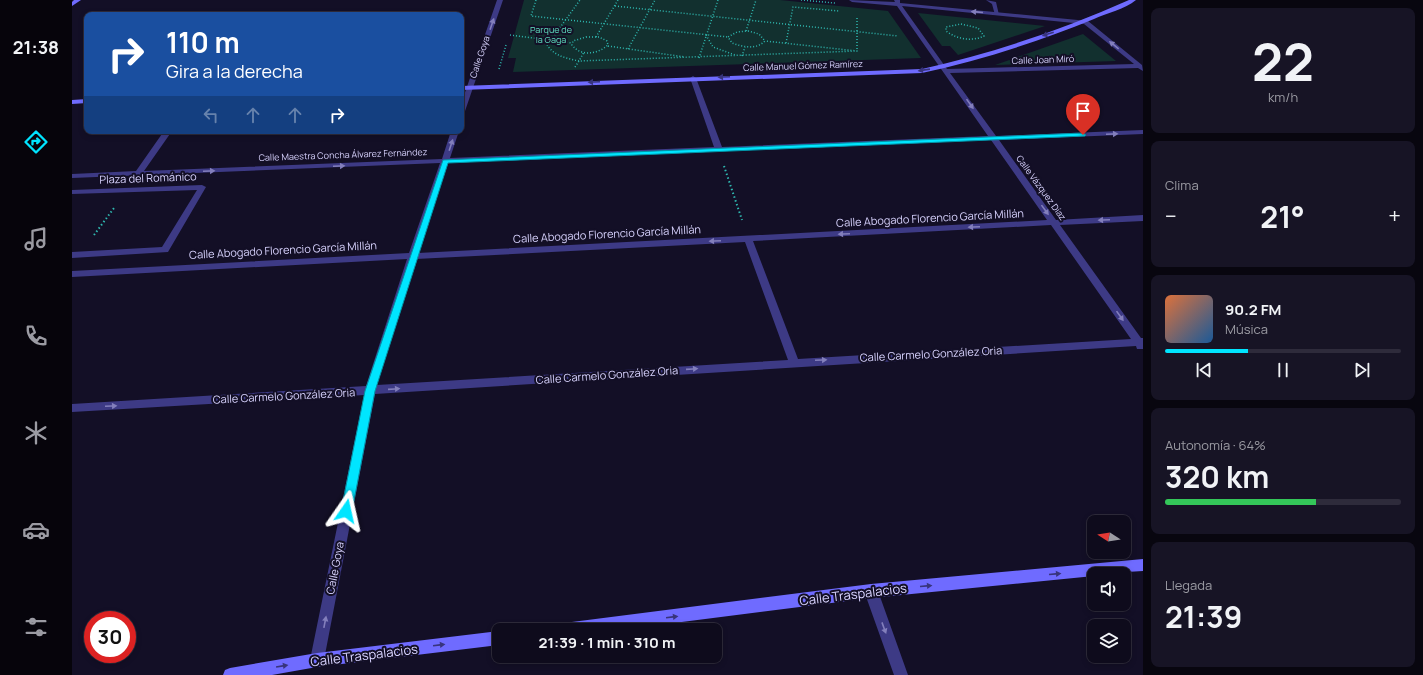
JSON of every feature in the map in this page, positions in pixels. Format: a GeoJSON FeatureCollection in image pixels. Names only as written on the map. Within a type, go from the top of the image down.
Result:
{"type":"FeatureCollection","features":[{"type":"Feature","properties":{"kind":"street"},"geometry":{"type":"LineString","coordinates":[[72,4],[78,0]]}},
{"type":"Feature","properties":{"kind":"street","name":"Calle Goya"},"geometry":{"type":"LineString","coordinates":[[464,105],[500,0]]}},
{"type":"Feature","properties":{"kind":"street"},"geometry":{"type":"LineString","coordinates":[[852,0],[898,2],[997,14],[1086,22],[1141,67]]}},
{"type":"Feature","properties":{"kind":"street"},"geometry":{"type":"LineString","coordinates":[[989,0],[994,3],[997,14]]}},
{"type":"Feature","properties":{"kind":"street","name":"Calle Manuel Gómez Ramírez"},"geometry":{"type":"LineString","coordinates":[[464,88],[945,69],[1086,22],[1133,0]]}},
{"type":"Feature","properties":{"kind":"street","name":"Calle Vázquez Díaz"},"geometry":{"type":"LineString","coordinates":[[898,2],[993,138],[1141,344]]}},
{"type":"Feature","properties":{"kind":"street","name":"Calle Joan Miró"},"geometry":{"type":"LineString","coordinates":[[945,69],[1141,67]]}},
{"type":"Feature","properties":{"kind":"street"},"geometry":{"type":"LineString","coordinates":[[693,78],[719,150]]}},
{"type":"Feature","properties":{"kind":"street"},"geometry":{"type":"LineString","coordinates":[[72,102],[84,102]]}},
{"type":"Feature","properties":{"kind":"street","name":"Calle Maestra Concha Álvarez Fernández"},"geometry":{"type":"LineString","coordinates":[[72,176],[1143,132]]}},
{"type":"Feature","properties":{"kind":"street"},"geometry":{"type":"LineString","coordinates":[[138,174],[166,134]]}},
{"type":"Feature","properties":{"kind":"street","name":"Calle Goya"},"geometry":{"type":"LineString","coordinates":[[317,660],[370,391],[413,255],[454,134]]}},
{"type":"Feature","properties":{"kind":"street","name":"Plaza del Románico"},"geometry":{"type":"LineString","coordinates":[[72,192],[202,187],[165,250],[76,255]]}},
{"type":"Feature","properties":{"kind":"street","name":"Calle Abogado Florencio García Millán"},"geometry":{"type":"LineString","coordinates":[[72,274],[1143,218]]}},
{"type":"Feature","properties":{"kind":"street"},"geometry":{"type":"LineString","coordinates":[[748,239],[794,362]]}},
{"type":"Feature","properties":{"kind":"street","name":"Calle Carmelo González Oria"},"geometry":{"type":"LineString","coordinates":[[72,408],[370,391],[794,362],[1141,344]]}},
{"type":"Feature","properties":{"kind":"street","name":"Calle Traspalacios"},"geometry":{"type":"LineString","coordinates":[[619,623],[871,591],[1143,565]]}},
{"type":"Feature","properties":{"kind":"street"},"geometry":{"type":"LineString","coordinates":[[871,591],[901,675]]}},
{"type":"Feature","properties":{"kind":"street","name":"Calle Traspalacios"},"geometry":{"type":"LineString","coordinates":[[231,675],[317,660],[492,639]]}},
{"type":"Feature","properties":{"kind":"path"},"geometry":{"type":"LineString","coordinates":[[536,0],[531,16],[728,37],[734,32],[746,31],[758,34],[765,41],[857,52]]}},
{"type":"Feature","properties":{"kind":"path"},"geometry":{"type":"LineString","coordinates":[[551,40],[580,0]]}},
{"type":"Feature","properties":{"kind":"path"},"geometry":{"type":"LineString","coordinates":[[596,37],[618,0]]}},
{"type":"Feature","properties":{"kind":"path"},"geometry":{"type":"LineString","coordinates":[[628,49],[655,0]]}},
{"type":"Feature","properties":{"kind":"path"},"geometry":{"type":"LineString","coordinates":[[699,58],[705,34],[718,0]]}},
{"type":"Feature","properties":{"kind":"path"},"geometry":{"type":"LineString","coordinates":[[746,31],[756,0]]}},
{"type":"Feature","properties":{"kind":"path"},"geometry":{"type":"LineString","coordinates":[[615,6],[903,36]]}},
{"type":"Feature","properties":{"kind":"path"},"geometry":{"type":"LineString","coordinates":[[786,43],[793,7],[842,12]]}},
{"type":"Feature","properties":{"kind":"path"},"geometry":{"type":"LineString","coordinates":[[857,13],[857,52]]}},
{"type":"Feature","properties":{"kind":"path"},"geometry":{"type":"LineString","coordinates":[[961,24],[978,28],[984,36],[979,39],[965,39],[949,34],[946,31],[946,28],[951,25],[961,24]]}},
{"type":"Feature","properties":{"kind":"path"},"geometry":{"type":"LineString","coordinates":[[705,34],[713,47],[737,56]]}},
{"type":"Feature","properties":{"kind":"path"},"geometry":{"type":"LineString","coordinates":[[510,35],[572,43],[581,38],[596,37],[606,40],[608,46]]}},
{"type":"Feature","properties":{"kind":"path"},"geometry":{"type":"LineString","coordinates":[[728,37],[732,43],[745,47],[758,46],[765,41]]}},
{"type":"Feature","properties":{"kind":"path"},"geometry":{"type":"LineString","coordinates":[[545,40],[545,44],[561,57],[579,61],[857,52]]}},
{"type":"Feature","properties":{"kind":"path"},"geometry":{"type":"LineString","coordinates":[[572,43],[575,49],[584,52],[599,52],[608,46],[692,58]]}},
{"type":"Feature","properties":{"kind":"path"},"geometry":{"type":"LineString","coordinates":[[741,61],[745,47]]}},
{"type":"Feature","properties":{"kind":"path"},"geometry":{"type":"LineString","coordinates":[[572,71],[584,52]]}},
{"type":"Feature","properties":{"kind":"path"},"geometry":{"type":"LineString","coordinates":[[719,150],[748,239]]}},
{"type":"Feature","properties":{"kind":"path"},"geometry":{"type":"LineString","coordinates":[[76,255],[126,190]]}},
{"type":"Feature","properties":{"kind":"green space","name":"Parque de la Gaga"},"geometry":{"type":"Polygon","coordinates":[[[524,0],[780,0],[888,11],[921,58],[513,72],[516,58],[508,58],[524,0]]]}},
{"type":"Feature","properties":{"kind":"green space"},"geometry":{"type":"Polygon","coordinates":[[[918,13],[1045,26],[958,55],[950,46],[942,46],[918,13]]]}},
{"type":"Feature","properties":{"kind":"green space"},"geometry":{"type":"Polygon","coordinates":[[[1083,34],[1116,61],[995,65],[1083,34]]]}},
{"type":"Feature","properties":{"kind":"route"},"geometry":{"type":"LineString","coordinates":[[346,511],[370,391],[413,255],[445,161],[1083,135]]}}]}
